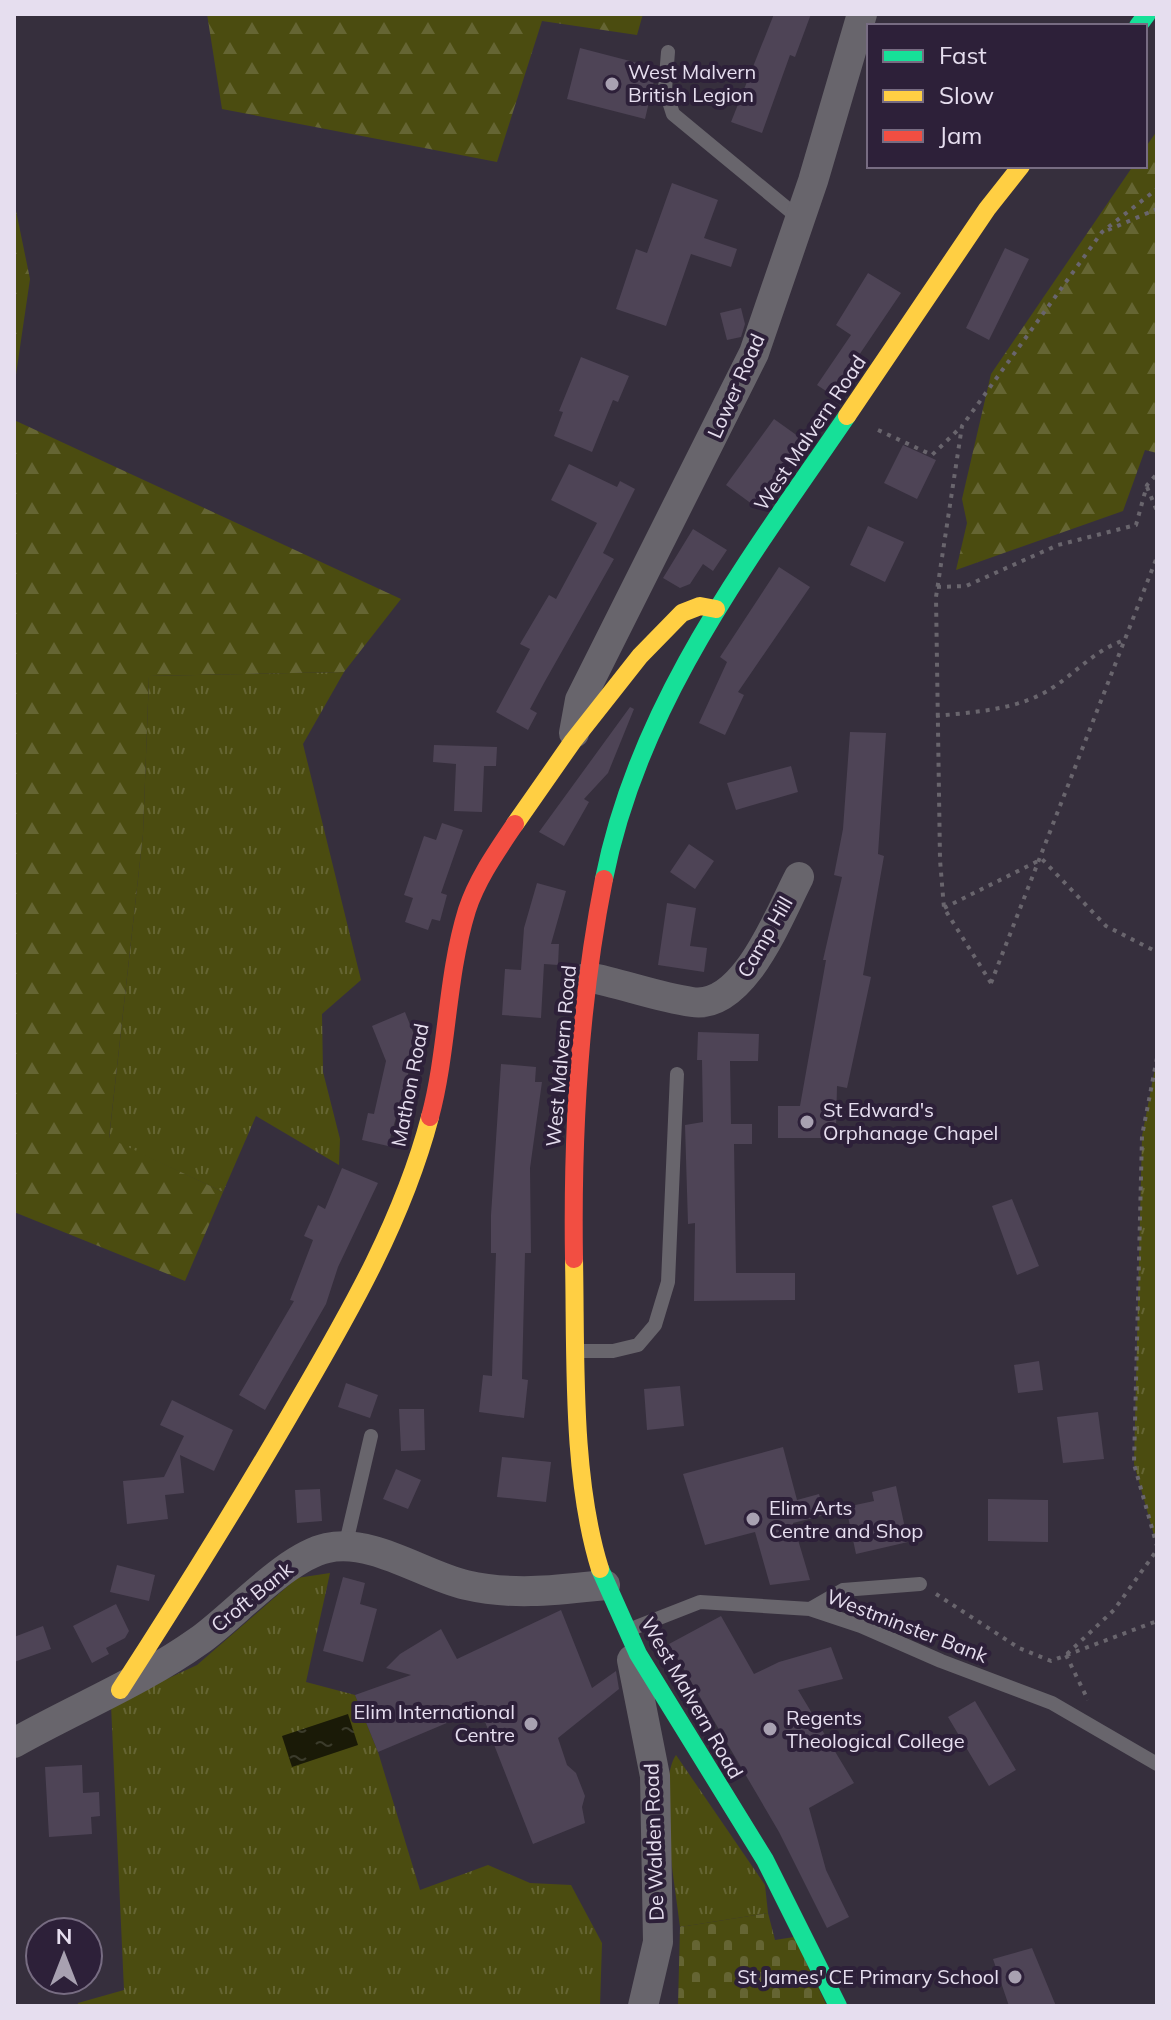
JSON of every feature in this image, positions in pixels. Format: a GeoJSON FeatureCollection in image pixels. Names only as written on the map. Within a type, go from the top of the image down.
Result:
{"type":"FeatureCollection","features":[{"type":"Feature","properties":{"kind":"main road","name":"West Malvern Road"},"geometry":{"type":"LineString","coordinates":[[838,2006],[784,1894],[660,1693],[605,1585],[591,1518],[576,1351],[574,1173],[588,977],[610,856],[626,795],[675,678],[716,609],[987,209],[1019,168]]}},
{"type":"Feature","properties":{"kind":"main road","name":"Mathon Road"},"geometry":{"type":"LineString","coordinates":[[120,1690],[221,1534],[367,1282],[416,1169],[432,1109],[450,986],[467,909],[515,820],[640,656],[682,613],[700,606],[716,609]]}},
{"type":"Feature","properties":{"kind":"street","name":"Lower Road"},"geometry":{"type":"LineString","coordinates":[[573,741],[580,700],[754,353],[800,219],[862,14]]}},
{"type":"Feature","properties":{"kind":"street","name":"Camp Hill"},"geometry":{"type":"LineString","coordinates":[[588,977],[693,1003],[711,1002],[728,994],[744,977],[799,877]]}},
{"type":"Feature","properties":{"kind":"street","name":"Croft Bank"},"geometry":{"type":"LineString","coordinates":[[14,1743],[120,1690],[200,1640],[261,1591],[284,1568],[326,1548],[345,1547],[381,1555],[463,1585],[499,1592],[537,1592],[605,1585]]}},
{"type":"Feature","properties":{"kind":"street","name":"De Walden Road"},"geometry":{"type":"LineString","coordinates":[[627,1630],[655,1776],[658,1942],[643,2006]]}},
{"type":"Feature","properties":{"kind":"lane"},"geometry":{"type":"LineString","coordinates":[[668,52],[665,89],[673,114],[800,219]]}},
{"type":"Feature","properties":{"kind":"lane"},"geometry":{"type":"LineString","coordinates":[[576,1351],[613,1351],[638,1345],[655,1325],[668,1282],[677,1074]]}},
{"type":"Feature","properties":{"kind":"lane"},"geometry":{"type":"LineString","coordinates":[[345,1547],[371,1436]]}},
{"type":"Feature","properties":{"kind":"lane"},"geometry":{"type":"LineString","coordinates":[[810,1609],[843,1590],[920,1584]]}},
{"type":"Feature","properties":{"kind":"lane","name":"Westminster Bank"},"geometry":{"type":"LineString","coordinates":[[627,1630],[700,1602],[810,1609],[861,1626],[941,1661],[1052,1703],[1157,1764]]}},
{"type":"Feature","properties":{"kind":"path"},"geometry":{"type":"LineString","coordinates":[[853,411],[884,435],[932,455],[962,426],[1102,232],[1157,189]]}},
{"type":"Feature","properties":{"kind":"path"},"geometry":{"type":"LineString","coordinates":[[1102,232],[1157,209]]}},
{"type":"Feature","properties":{"kind":"path"},"geometry":{"type":"LineString","coordinates":[[962,426],[937,587],[936,716],[944,908],[991,983],[1157,557]]}},
{"type":"Feature","properties":{"kind":"path"},"geometry":{"type":"LineString","coordinates":[[937,587],[966,586],[1058,545],[1136,525],[1147,485],[1157,474]]}},
{"type":"Feature","properties":{"kind":"path"},"geometry":{"type":"LineString","coordinates":[[1147,485],[1157,511]]}},
{"type":"Feature","properties":{"kind":"path"},"geometry":{"type":"LineString","coordinates":[[936,716],[1000,709],[1050,690],[1106,646],[1125,640]]}},
{"type":"Feature","properties":{"kind":"path"},"geometry":{"type":"LineString","coordinates":[[944,908],[1042,859],[1106,926],[1157,952]]}},
{"type":"Feature","properties":{"kind":"path"},"geometry":{"type":"LineString","coordinates":[[1066,1655],[1114,1610],[1157,1548],[1134,1464],[1142,1136],[1157,1058]]}},
{"type":"Feature","properties":{"kind":"path"},"geometry":{"type":"LineString","coordinates":[[920,1584],[1019,1648],[1051,1661],[1157,1621]]}},
{"type":"Feature","properties":{"kind":"path"},"geometry":{"type":"LineString","coordinates":[[1066,1655],[1087,1699],[1098,1707]]}},
{"type":"Feature","properties":{"kind":"green space"},"geometry":{"type":"Polygon","coordinates":[[[207,14],[643,14],[637,35],[542,21],[497,162],[222,109],[207,14]]]}},
{"type":"Feature","properties":{"kind":"green space"},"geometry":{"type":"Polygon","coordinates":[[[1157,131],[1157,453],[1145,450],[1123,511],[956,570],[967,523],[962,499],[991,374],[1132,168],[1147,168],[1147,145],[1157,131]]]}},
{"type":"Feature","properties":{"kind":"green space"},"geometry":{"type":"Polygon","coordinates":[[[14,201],[30,279],[14,388],[14,201]]]}},
{"type":"Feature","properties":{"kind":"green space"},"geometry":{"type":"Polygon","coordinates":[[[14,420],[401,599],[344,672],[149,676],[143,834],[109,1138],[223,1192],[185,1281],[14,1212],[14,420]]]}},
{"type":"Feature","properties":{"kind":"green space"},"geometry":{"type":"Polygon","coordinates":[[[344,672],[303,744],[361,980],[322,1014],[323,1072],[340,1139],[339,1165],[256,1116],[223,1192],[109,1139],[143,834],[149,676],[344,672]]]}},
{"type":"Feature","properties":{"kind":"green space"},"geometry":{"type":"Polygon","coordinates":[[[1157,1058],[1157,1546],[1134,1464],[1142,1136],[1157,1058]]]}},
{"type":"Feature","properties":{"kind":"green space"},"geometry":{"type":"Polygon","coordinates":[[[330,1573],[306,1682],[355,1695],[378,1752],[420,1890],[488,1865],[530,1883],[571,1885],[602,1943],[600,2006],[78,2006],[78,2003],[124,1990],[111,1705],[197,1665],[297,1578],[330,1573]]]}},
{"type":"Feature","properties":{"kind":"green space"},"geometry":{"type":"Polygon","coordinates":[[[676,1755],[765,1885],[768,1913],[680,1927],[667,1812],[670,1769],[676,1755]]]}},
{"type":"Feature","properties":{"kind":"green space"},"geometry":{"type":"Polygon","coordinates":[[[768,1913],[775,1940],[794,1937],[827,2006],[678,2006],[680,1927],[768,1913]]]}},
{"type":"Feature","properties":{"kind":"water"},"geometry":{"type":"Polygon","coordinates":[[[348,1714],[358,1745],[292,1767],[282,1736],[348,1714]]]}},
{"type":"Feature","properties":{"kind":"building"},"geometry":{"type":"Polygon","coordinates":[[[774,14],[811,14],[795,57],[790,55],[762,133],[731,122],[774,14]]]}},
{"type":"Feature","properties":{"kind":"building","name":"West Malvern British Legion"},"geometry":{"type":"Polygon","coordinates":[[[580,48],[657,68],[645,119],[567,99],[580,48]]]}},
{"type":"Feature","properties":{"kind":"building"},"geometry":{"type":"Polygon","coordinates":[[[672,183],[718,200],[704,238],[737,249],[731,267],[691,254],[666,326],[616,309],[636,249],[647,253],[672,183]]]}},
{"type":"Feature","properties":{"kind":"building"},"geometry":{"type":"Polygon","coordinates":[[[1005,248],[1029,259],[989,340],[966,328],[1005,248]]]}},
{"type":"Feature","properties":{"kind":"building"},"geometry":{"type":"Polygon","coordinates":[[[868,273],[901,293],[832,395],[817,385],[851,335],[836,325],[868,273]]]}},
{"type":"Feature","properties":{"kind":"building"},"geometry":{"type":"Polygon","coordinates":[[[741,308],[745,324],[741,337],[727,340],[720,313],[741,308]]]}},
{"type":"Feature","properties":{"kind":"building"},"geometry":{"type":"Polygon","coordinates":[[[581,357],[629,376],[618,402],[613,400],[592,452],[554,436],[563,412],[559,411],[581,357]]]}},
{"type":"Feature","properties":{"kind":"building"},"geometry":{"type":"Polygon","coordinates":[[[774,419],[802,439],[756,507],[726,485],[774,419]]]}},
{"type":"Feature","properties":{"kind":"building"},"geometry":{"type":"Polygon","coordinates":[[[903,445],[936,460],[917,499],[884,483],[903,445]]]}},
{"type":"Feature","properties":{"kind":"building"},"geometry":{"type":"Polygon","coordinates":[[[569,464],[617,487],[620,481],[635,489],[603,553],[614,559],[530,709],[537,713],[528,730],[496,712],[530,649],[520,644],[549,595],[556,599],[597,523],[551,500],[569,464]]]}},
{"type":"Feature","properties":{"kind":"building"},"geometry":{"type":"Polygon","coordinates":[[[868,526],[904,542],[885,582],[850,565],[868,526]]]}},
{"type":"Feature","properties":{"kind":"building"},"geometry":{"type":"Polygon","coordinates":[[[693,529],[727,550],[713,571],[703,564],[690,584],[680,588],[663,578],[693,529]]]}},
{"type":"Feature","properties":{"kind":"building"},"geometry":{"type":"Polygon","coordinates":[[[779,567],[810,587],[738,692],[744,695],[725,735],[699,723],[727,662],[720,657],[779,567]]]}},
{"type":"Feature","properties":{"kind":"building"},"geometry":{"type":"Polygon","coordinates":[[[630,707],[634,709],[608,773],[584,799],[589,802],[564,846],[539,832],[630,707]]]}},
{"type":"Feature","properties":{"kind":"building"},"geometry":{"type":"Polygon","coordinates":[[[850,732],[886,733],[878,854],[884,856],[863,975],[871,977],[847,1088],[837,1086],[836,1129],[828,1138],[778,1138],[778,1106],[800,1106],[826,960],[823,960],[842,877],[834,875],[843,829],[850,732]]]}},
{"type":"Feature","properties":{"kind":"building"},"geometry":{"type":"Polygon","coordinates":[[[434,745],[497,747],[496,766],[484,766],[482,812],[454,811],[456,764],[433,762],[434,745]]]}},
{"type":"Feature","properties":{"kind":"building"},"geometry":{"type":"Polygon","coordinates":[[[791,766],[798,792],[736,810],[727,783],[791,766]]]}},
{"type":"Feature","properties":{"kind":"building"},"geometry":{"type":"Polygon","coordinates":[[[442,823],[463,830],[441,893],[447,895],[440,921],[432,919],[428,930],[405,922],[413,898],[404,895],[424,836],[436,840],[442,823]]]}},
{"type":"Feature","properties":{"kind":"building"},"geometry":{"type":"Polygon","coordinates":[[[689,844],[714,861],[695,889],[670,872],[689,844]]]}},
{"type":"Feature","properties":{"kind":"building"},"geometry":{"type":"Polygon","coordinates":[[[537,883],[566,891],[551,944],[559,944],[558,965],[544,964],[541,1018],[502,1015],[505,969],[521,970],[524,928],[537,883]]]}},
{"type":"Feature","properties":{"kind":"building"},"geometry":{"type":"Polygon","coordinates":[[[667,903],[696,908],[690,946],[707,948],[704,972],[658,965],[667,903]]]}},
{"type":"Feature","properties":{"kind":"building"},"geometry":{"type":"Polygon","coordinates":[[[405,1012],[417,1042],[388,1146],[362,1140],[368,1113],[374,1114],[386,1061],[372,1026],[405,1012]]]}},
{"type":"Feature","properties":{"kind":"building"},"geometry":{"type":"Polygon","coordinates":[[[698,1032],[759,1034],[758,1061],[730,1061],[731,1124],[752,1124],[752,1144],[734,1144],[736,1273],[795,1273],[795,1300],[694,1301],[695,1223],[688,1224],[685,1125],[703,1122],[702,1060],[697,1060],[698,1032]]]}},
{"type":"Feature","properties":{"kind":"building"},"geometry":{"type":"Polygon","coordinates":[[[501,1064],[536,1067],[535,1082],[542,1082],[530,1168],[531,1253],[525,1253],[522,1379],[528,1380],[524,1418],[479,1412],[483,1375],[492,1376],[496,1253],[491,1253],[491,1215],[501,1064]]]}},
{"type":"Feature","properties":{"kind":"building"},"geometry":{"type":"Polygon","coordinates":[[[342,1168],[378,1183],[338,1267],[326,1304],[265,1410],[239,1395],[294,1301],[290,1300],[313,1240],[304,1236],[318,1205],[325,1209],[342,1168]]]}},
{"type":"Feature","properties":{"kind":"building"},"geometry":{"type":"Polygon","coordinates":[[[1012,1199],[1039,1266],[1017,1275],[992,1206],[1012,1199]]]}},
{"type":"Feature","properties":{"kind":"building"},"geometry":{"type":"Polygon","coordinates":[[[1039,1361],[1043,1390],[1018,1393],[1014,1365],[1039,1361]]]}},
{"type":"Feature","properties":{"kind":"building"},"geometry":{"type":"Polygon","coordinates":[[[346,1383],[378,1395],[370,1418],[338,1407],[346,1383]]]}},
{"type":"Feature","properties":{"kind":"building"},"geometry":{"type":"Polygon","coordinates":[[[680,1386],[684,1426],[647,1430],[644,1389],[680,1386]]]}},
{"type":"Feature","properties":{"kind":"building"},"geometry":{"type":"Polygon","coordinates":[[[172,1400],[233,1430],[214,1471],[180,1455],[184,1493],[165,1495],[168,1519],[127,1524],[123,1481],[164,1477],[184,1436],[160,1425],[172,1400]]]}},
{"type":"Feature","properties":{"kind":"building"},"geometry":{"type":"Polygon","coordinates":[[[399,1409],[424,1409],[425,1450],[401,1451],[399,1409]]]}},
{"type":"Feature","properties":{"kind":"building"},"geometry":{"type":"Polygon","coordinates":[[[1098,1412],[1104,1459],[1063,1463],[1057,1417],[1098,1412]]]}},
{"type":"Feature","properties":{"kind":"building","name":"Elim Arts Centre and Shop"},"geometry":{"type":"Polygon","coordinates":[[[783,1447],[797,1500],[819,1494],[825,1515],[793,1523],[810,1580],[770,1585],[755,1532],[705,1545],[683,1474],[783,1447]]]}},
{"type":"Feature","properties":{"kind":"building"},"geometry":{"type":"Polygon","coordinates":[[[502,1457],[551,1462],[546,1502],[497,1497],[502,1457]]]}},
{"type":"Feature","properties":{"kind":"building"},"geometry":{"type":"Polygon","coordinates":[[[396,1469],[421,1480],[408,1509],[383,1499],[396,1469]]]}},
{"type":"Feature","properties":{"kind":"building"},"geometry":{"type":"Polygon","coordinates":[[[896,1486],[908,1542],[856,1554],[846,1507],[874,1501],[872,1492],[896,1486]]]}},
{"type":"Feature","properties":{"kind":"building"},"geometry":{"type":"Polygon","coordinates":[[[320,1489],[322,1521],[297,1523],[295,1490],[320,1489]]]}},
{"type":"Feature","properties":{"kind":"building"},"geometry":{"type":"Polygon","coordinates":[[[988,1499],[1048,1500],[1048,1542],[988,1541],[988,1499]]]}},
{"type":"Feature","properties":{"kind":"building"},"geometry":{"type":"Polygon","coordinates":[[[117,1565],[155,1575],[149,1601],[110,1592],[117,1565]]]}},
{"type":"Feature","properties":{"kind":"building"},"geometry":{"type":"Polygon","coordinates":[[[343,1577],[365,1583],[360,1604],[377,1609],[363,1662],[323,1651],[343,1577]]]}},
{"type":"Feature","properties":{"kind":"building"},"geometry":{"type":"Polygon","coordinates":[[[116,1604],[129,1631],[125,1638],[106,1648],[109,1654],[92,1663],[73,1626],[116,1604]]]}},
{"type":"Feature","properties":{"kind":"building","name":"Elim International Centre"},"geometry":{"type":"Polygon","coordinates":[[[561,1610],[592,1688],[616,1671],[619,1689],[558,1738],[567,1765],[576,1773],[585,1796],[582,1807],[585,1823],[533,1844],[480,1709],[378,1752],[355,1695],[411,1675],[386,1668],[400,1654],[441,1629],[457,1659],[561,1610]]]}},
{"type":"Feature","properties":{"kind":"building","name":"Regents Theological College"},"geometry":{"type":"Polygon","coordinates":[[[721,1616],[754,1674],[779,1662],[831,1647],[843,1679],[798,1690],[854,1783],[809,1808],[826,1870],[849,1917],[827,1928],[779,1832],[669,1644],[721,1616]]]}},
{"type":"Feature","properties":{"kind":"building"},"geometry":{"type":"Polygon","coordinates":[[[43,1626],[51,1649],[14,1662],[14,1637],[43,1626]]]}},
{"type":"Feature","properties":{"kind":"building"},"geometry":{"type":"Polygon","coordinates":[[[975,1701],[1016,1770],[989,1786],[948,1717],[975,1701]]]}},
{"type":"Feature","properties":{"kind":"building"},"geometry":{"type":"Polygon","coordinates":[[[82,1765],[83,1793],[99,1792],[100,1816],[91,1817],[92,1834],[49,1837],[45,1767],[82,1765]]]}},
{"type":"Feature","properties":{"kind":"building"},"geometry":{"type":"Polygon","coordinates":[[[1032,1948],[1056,2006],[1009,2006],[993,1959],[1032,1948]]]}},
{"type":"Feature","properties":{"kind":"traffic: fast"},"geometry":{"type":"LineString","coordinates":[[1140,24],[1147,14]]}},
{"type":"Feature","properties":{"kind":"traffic: fast"},"geometry":{"type":"LineString","coordinates":[[604,879],[620,814],[643,752],[670,693],[736,580],[847,416]]}},
{"type":"Feature","properties":{"kind":"traffic: fast"},"geometry":{"type":"LineString","coordinates":[[600,1569],[638,1654],[765,1860],[838,2006]]}},
{"type":"Feature","properties":{"kind":"traffic: slow"},"geometry":{"type":"LineString","coordinates":[[847,416],[987,209],[1019,168]]}},
{"type":"Feature","properties":{"kind":"traffic: slow"},"geometry":{"type":"LineString","coordinates":[[515,824],[573,741],[640,656],[682,613],[700,606],[716,609]]}},
{"type":"Feature","properties":{"kind":"traffic: slow"},"geometry":{"type":"LineString","coordinates":[[120,1690],[256,1473],[357,1297],[406,1191],[430,1117]]}},
{"type":"Feature","properties":{"kind":"traffic: slow"},"geometry":{"type":"LineString","coordinates":[[574,1259],[575,1376],[580,1456],[584,1495],[600,1569]]}},
{"type":"Feature","properties":{"kind":"traffic: jam"},"geometry":{"type":"LineString","coordinates":[[430,1117],[455,962],[467,910],[482,876],[515,824]]}},
{"type":"Feature","properties":{"kind":"traffic: jam"},"geometry":{"type":"LineString","coordinates":[[574,1259],[574,1163],[579,1068],[588,974],[604,879]]}},
{"type":"Feature","properties":{"kind":"place","name":"West Malvern British Legion"},"geometry":{"type":"Point","coordinates":[612,84]}},
{"type":"Feature","properties":{"kind":"place","name":"St Edward's Orphanage Chapel"},"geometry":{"type":"Point","coordinates":[807,1122]}},
{"type":"Feature","properties":{"kind":"place","name":"Elim Arts Centre and Shop"},"geometry":{"type":"Point","coordinates":[753,1519]}},
{"type":"Feature","properties":{"kind":"place","name":"Elim International Centre"},"geometry":{"type":"Point","coordinates":[531,1724]}},
{"type":"Feature","properties":{"kind":"place","name":"Regents Theological College"},"geometry":{"type":"Point","coordinates":[770,1729]}},
{"type":"Feature","properties":{"kind":"place","name":"St James' CE Primary School"},"geometry":{"type":"Point","coordinates":[1015,1977]}}]}
